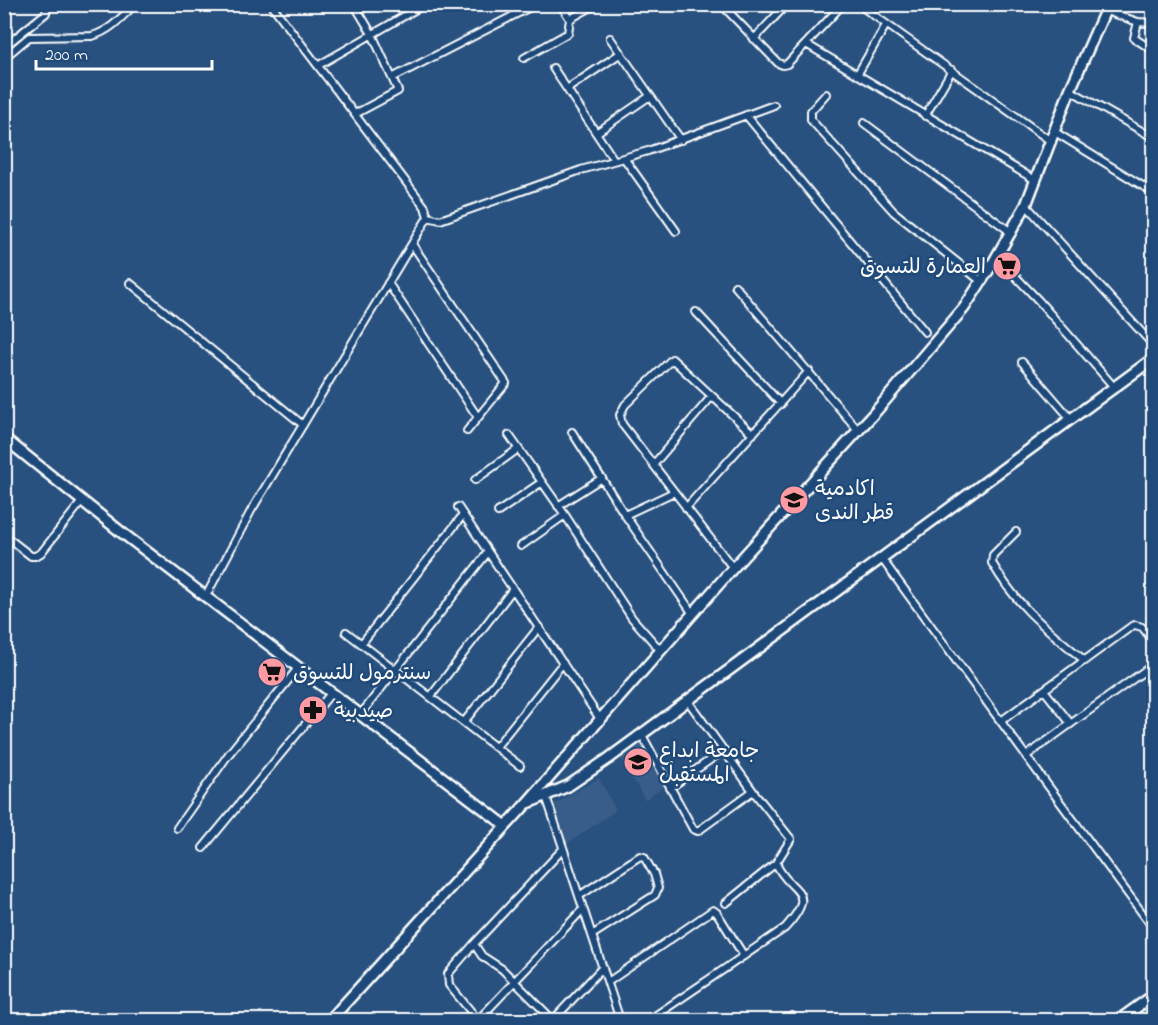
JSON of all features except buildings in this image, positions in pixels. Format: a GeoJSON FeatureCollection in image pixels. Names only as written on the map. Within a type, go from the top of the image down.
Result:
{"type":"FeatureCollection","features":[{"type":"Feature","properties":{"kind":"street"},"geometry":{"type":"LineString","coordinates":[[4,47],[46,13],[47,4]]}},
{"type":"Feature","properties":{"kind":"street"},"geometry":{"type":"LineString","coordinates":[[206,596],[252,511],[428,217],[425,207],[272,4]]}},
{"type":"Feature","properties":{"kind":"street"},"geometry":{"type":"LineString","coordinates":[[354,4],[372,34],[397,92],[355,114]]}},
{"type":"Feature","properties":{"kind":"street"},"geometry":{"type":"LineString","coordinates":[[319,65],[425,4]]}},
{"type":"Feature","properties":{"kind":"street"},"geometry":{"type":"LineString","coordinates":[[392,78],[536,4]]}},
{"type":"Feature","properties":{"kind":"street"},"geometry":{"type":"LineString","coordinates":[[524,58],[568,33],[570,19],[560,4]]}},
{"type":"Feature","properties":{"kind":"street"},"geometry":{"type":"LineString","coordinates":[[570,19],[597,4]]}},
{"type":"Feature","properties":{"kind":"street"},"geometry":{"type":"LineString","coordinates":[[754,39],[787,4]]}},
{"type":"Feature","properties":{"kind":"street"},"geometry":{"type":"LineString","coordinates":[[726,6],[754,39],[783,66],[843,4]]}},
{"type":"Feature","properties":{"kind":"street"},"geometry":{"type":"LineString","coordinates":[[858,4],[952,70],[1054,137],[1154,193]]}},
{"type":"Feature","properties":{"kind":"street"},"geometry":{"type":"LineString","coordinates":[[4,58],[29,38],[99,34],[108,29],[134,5]]}},
{"type":"Feature","properties":{"kind":"street"},"geometry":{"type":"LineString","coordinates":[[330,1020],[526,804],[949,327],[982,282],[1026,205],[1054,137],[1070,90],[1107,8],[1138,22],[1154,22]]}},
{"type":"Feature","properties":{"kind":"street"},"geometry":{"type":"LineString","coordinates":[[1138,22],[1134,38],[1154,51]]}},
{"type":"Feature","properties":{"kind":"street"},"geometry":{"type":"LineString","coordinates":[[857,75],[886,25]]}},
{"type":"Feature","properties":{"kind":"street"},"geometry":{"type":"LineString","coordinates":[[610,38],[681,140]]}},
{"type":"Feature","properties":{"kind":"street"},"geometry":{"type":"LineString","coordinates":[[806,44],[1037,181]]}},
{"type":"Feature","properties":{"kind":"street"},"geometry":{"type":"LineString","coordinates":[[567,88],[621,53]]}},
{"type":"Feature","properties":{"kind":"street"},"geometry":{"type":"LineString","coordinates":[[553,68],[614,160]]}},
{"type":"Feature","properties":{"kind":"street"},"geometry":{"type":"LineString","coordinates":[[925,116],[952,70]]}},
{"type":"Feature","properties":{"kind":"street"},"geometry":{"type":"LineString","coordinates":[[1070,90],[1154,138]]}},
{"type":"Feature","properties":{"kind":"street"},"geometry":{"type":"LineString","coordinates":[[826,94],[811,111],[811,120],[894,212],[982,282]]}},
{"type":"Feature","properties":{"kind":"street"},"geometry":{"type":"LineString","coordinates":[[596,133],[650,96]]}},
{"type":"Feature","properties":{"kind":"street"},"geometry":{"type":"LineString","coordinates":[[428,217],[440,220],[556,179],[681,140],[774,105]]}},
{"type":"Feature","properties":{"kind":"street"},"geometry":{"type":"LineString","coordinates":[[746,115],[925,332]]}},
{"type":"Feature","properties":{"kind":"street"},"geometry":{"type":"LineString","coordinates":[[864,123],[950,184],[1012,233]]}},
{"type":"Feature","properties":{"kind":"street"},"geometry":{"type":"LineString","coordinates":[[624,158],[676,231]]}},
{"type":"Feature","properties":{"kind":"street"},"geometry":{"type":"LineString","coordinates":[[1026,205],[1154,346]]}},
{"type":"Feature","properties":{"kind":"street"},"geometry":{"type":"LineString","coordinates":[[412,244],[505,380],[505,385],[477,416],[467,431]]}},
{"type":"Feature","properties":{"kind":"street"},"geometry":{"type":"LineString","coordinates":[[997,257],[1114,387]]}},
{"type":"Feature","properties":{"kind":"street"},"geometry":{"type":"LineString","coordinates":[[130,283],[303,425]]}},
{"type":"Feature","properties":{"kind":"street"},"geometry":{"type":"LineString","coordinates":[[388,283],[477,416]]}},
{"type":"Feature","properties":{"kind":"street"},"geometry":{"type":"LineString","coordinates":[[735,286],[858,430]]}},
{"type":"Feature","properties":{"kind":"street"},"geometry":{"type":"LineString","coordinates":[[696,312],[781,404]]}},
{"type":"Feature","properties":{"kind":"street"},"geometry":{"type":"LineString","coordinates":[[526,804],[578,780],[642,735],[1154,358]]}},
{"type":"Feature","properties":{"kind":"street"},"geometry":{"type":"LineString","coordinates":[[733,568],[622,424],[620,415],[625,405],[672,359],[753,434]]}},
{"type":"Feature","properties":{"kind":"street"},"geometry":{"type":"LineString","coordinates":[[1022,362],[1071,419]]}},
{"type":"Feature","properties":{"kind":"street"},"geometry":{"type":"LineString","coordinates":[[686,508],[809,371]]}},
{"type":"Feature","properties":{"kind":"street"},"geometry":{"type":"LineString","coordinates":[[654,464],[712,396]]}},
{"type":"Feature","properties":{"kind":"street"},"geometry":{"type":"LineString","coordinates":[[572,432],[625,515],[693,614]]}},
{"type":"Feature","properties":{"kind":"street"},"geometry":{"type":"LineString","coordinates":[[508,435],[565,515],[633,618],[661,651]]}},
{"type":"Feature","properties":{"kind":"street"},"geometry":{"type":"LineString","coordinates":[[4,438],[122,532],[506,826]]}},
{"type":"Feature","properties":{"kind":"street"},"geometry":{"type":"LineString","coordinates":[[475,480],[518,449]]}},
{"type":"Feature","properties":{"kind":"street"},"geometry":{"type":"LineString","coordinates":[[558,506],[602,478]]}},
{"type":"Feature","properties":{"kind":"street"},"geometry":{"type":"LineString","coordinates":[[498,512],[542,482]]}},
{"type":"Feature","properties":{"kind":"street"},"geometry":{"type":"LineString","coordinates":[[625,515],[674,492]]}},
{"type":"Feature","properties":{"kind":"street"},"geometry":{"type":"LineString","coordinates":[[4,535],[31,556],[35,556],[41,553],[83,500]]}},
{"type":"Feature","properties":{"kind":"street"},"geometry":{"type":"LineString","coordinates":[[458,507],[600,719]]}},
{"type":"Feature","properties":{"kind":"street"},"geometry":{"type":"LineString","coordinates":[[362,643],[463,515]]}},
{"type":"Feature","properties":{"kind":"street"},"geometry":{"type":"LineString","coordinates":[[521,546],[565,515]]}},
{"type":"Feature","properties":{"kind":"street"},"geometry":{"type":"LineString","coordinates":[[1016,532],[993,555],[992,563],[1018,602],[1040,624],[1085,661]]}},
{"type":"Feature","properties":{"kind":"street"},"geometry":{"type":"LineString","coordinates":[[361,714],[488,552]]}},
{"type":"Feature","properties":{"kind":"street"},"geometry":{"type":"LineString","coordinates":[[882,559],[1154,929]]}},
{"type":"Feature","properties":{"kind":"street"},"geometry":{"type":"LineString","coordinates":[[431,696],[513,589]]}},
{"type":"Feature","properties":{"kind":"street"},"geometry":{"type":"LineString","coordinates":[[1001,721],[1136,625],[1142,627],[1154,642]]}},
{"type":"Feature","properties":{"kind":"street"},"geometry":{"type":"LineString","coordinates":[[464,722],[538,627]]}},
{"type":"Feature","properties":{"kind":"street"},"geometry":{"type":"LineString","coordinates":[[346,632],[520,766]]}},
{"type":"Feature","properties":{"kind":"street"},"geometry":{"type":"LineString","coordinates":[[496,747],[563,663]]}},
{"type":"Feature","properties":{"kind":"street"},"geometry":{"type":"LineString","coordinates":[[1026,756],[1154,664]]}},
{"type":"Feature","properties":{"kind":"street"},"geometry":{"type":"LineString","coordinates":[[177,828],[228,755],[299,667]]}},
{"type":"Feature","properties":{"kind":"street"},"geometry":{"type":"LineString","coordinates":[[1044,690],[1071,724]]}},
{"type":"Feature","properties":{"kind":"street"},"geometry":{"type":"LineString","coordinates":[[203,848],[332,692]]}},
{"type":"Feature","properties":{"kind":"street"},"geometry":{"type":"LineString","coordinates":[[688,700],[753,791],[791,839],[776,863],[726,903]]}},
{"type":"Feature","properties":{"kind":"street"},"geometry":{"type":"LineString","coordinates":[[642,735],[691,826],[696,831],[753,791]]}},
{"type":"Feature","properties":{"kind":"street"},"geometry":{"type":"LineString","coordinates":[[670,788],[724,750]]}},
{"type":"Feature","properties":{"kind":"street"},"geometry":{"type":"LineString","coordinates":[[546,796],[620,1020]]}},
{"type":"Feature","properties":{"kind":"street"},"geometry":{"type":"LineString","coordinates":[[564,849],[450,972],[447,980],[449,985],[478,1020],[583,909]]}},
{"type":"Feature","properties":{"kind":"street"},"geometry":{"type":"LineString","coordinates":[[579,896],[640,856],[644,857],[654,874],[658,888],[655,895],[592,934]]}},
{"type":"Feature","properties":{"kind":"street"},"geometry":{"type":"LineString","coordinates":[[649,1020],[785,928],[798,912],[801,903],[798,891],[776,866],[776,863]]}},
{"type":"Feature","properties":{"kind":"street"},"geometry":{"type":"LineString","coordinates":[[608,982],[713,910],[744,956]]}},
{"type":"Feature","properties":{"kind":"street"},"geometry":{"type":"LineString","coordinates":[[474,944],[485,959],[499,966],[553,1020],[603,967]]}},
{"type":"Feature","properties":{"kind":"street"},"geometry":{"type":"LineString","coordinates":[[1119,1020],[1154,994]]}},
{"type":"Feature","properties":{"kind":"shaded area"},"geometry":{"type":"Polygon","coordinates":[[[639,743],[665,786],[645,800],[620,757],[639,743]]]}},
{"type":"Feature","properties":{"kind":"shaded area"},"geometry":{"type":"Polygon","coordinates":[[[599,778],[616,810],[567,844],[555,804],[599,778]]]}},
{"type":"Feature","properties":{"kind":"place","name":"العمارة للتسوق"},"geometry":{"type":"Point","coordinates":[1007,266]}},
{"type":"Feature","properties":{"kind":"place","name":"اكادمية قطر الندى"},"geometry":{"type":"Point","coordinates":[794,500]}},
{"type":"Feature","properties":{"kind":"place","name":"سنترمول للتسوق"},"geometry":{"type":"Point","coordinates":[272,672]}},
{"type":"Feature","properties":{"kind":"place","name":"صيدبية"},"geometry":{"type":"Point","coordinates":[313,710]}},
{"type":"Feature","properties":{"kind":"place","name":"جامعة ابداع المستقبل"},"geometry":{"type":"Point","coordinates":[638,762]}}]}
